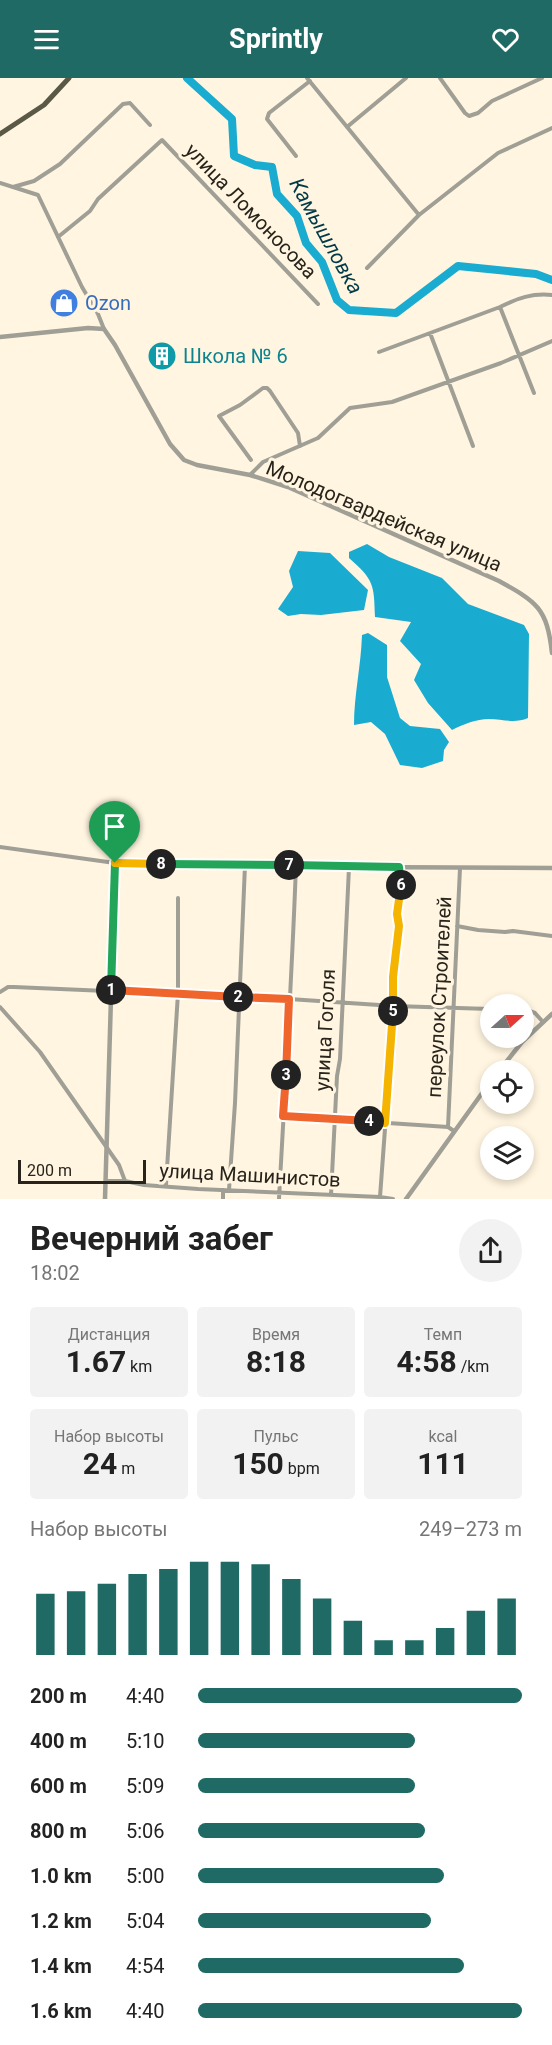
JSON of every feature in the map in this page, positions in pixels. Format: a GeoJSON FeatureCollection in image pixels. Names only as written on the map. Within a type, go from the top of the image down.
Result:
{"type":"FeatureCollection","features":[{"type":"Feature","properties":{"kind":"main road"},"geometry":{"type":"LineString","coordinates":[[0,134],[44,105],[69,78]]}},
{"type":"Feature","properties":{"kind":"street"},"geometry":{"type":"LineString","coordinates":[[347,127],[406,78]]}},
{"type":"Feature","properties":{"kind":"street"},"geometry":{"type":"LineString","coordinates":[[440,78],[469,116],[478,113],[492,101],[542,78]]}},
{"type":"Feature","properties":{"kind":"street"},"geometry":{"type":"LineString","coordinates":[[296,156],[267,119],[269,113],[309,80],[419,215]]}},
{"type":"Feature","properties":{"kind":"street"},"geometry":{"type":"LineString","coordinates":[[12,187],[34,181],[60,164],[123,104],[130,104],[150,125]]}},
{"type":"Feature","properties":{"kind":"street"},"geometry":{"type":"LineString","coordinates":[[367,268],[419,215],[498,153],[552,128]]}},
{"type":"Feature","properties":{"kind":"street","name":"улица Ломоносова"},"geometry":{"type":"LineString","coordinates":[[58,237],[90,211],[98,199],[162,140],[318,304]]}},
{"type":"Feature","properties":{"kind":"street","name":"Молодогвардейская улица"},"geometry":{"type":"LineString","coordinates":[[0,183],[38,195],[104,329],[178,454],[191,464],[250,475],[288,487],[492,578],[531,601],[545,617],[552,652]]}},
{"type":"Feature","properties":{"kind":"street"},"geometry":{"type":"LineString","coordinates":[[379,352],[530,295],[552,295]]}},
{"type":"Feature","properties":{"kind":"street"},"geometry":{"type":"LineString","coordinates":[[500,307],[534,393]]}},
{"type":"Feature","properties":{"kind":"street"},"geometry":{"type":"LineString","coordinates":[[0,337],[88,328],[104,329]]}},
{"type":"Feature","properties":{"kind":"street"},"geometry":{"type":"LineString","coordinates":[[430,333],[473,446]]}},
{"type":"Feature","properties":{"kind":"street"},"geometry":{"type":"LineString","coordinates":[[250,475],[263,462],[324,435],[339,416],[350,408],[392,402],[518,356],[552,341]]}},
{"type":"Feature","properties":{"kind":"street"},"geometry":{"type":"LineString","coordinates":[[250,460],[219,416],[240,405],[263,388],[270,391],[298,433],[300,446]]}},
{"type":"Feature","properties":{"kind":"street"},"geometry":{"type":"LineString","coordinates":[[0,847],[115,863],[552,868]]}},
{"type":"Feature","properties":{"kind":"street"},"geometry":{"type":"LineString","coordinates":[[105,1199],[115,863]]}},
{"type":"Feature","properties":{"kind":"street"},"geometry":{"type":"LineString","coordinates":[[223,1199],[226,1190],[240,997],[245,865]]}},
{"type":"Feature","properties":{"kind":"street"},"geometry":{"type":"LineString","coordinates":[[279,1199],[297,888],[296,866]]}},
{"type":"Feature","properties":{"kind":"street","name":"улица Гоголя"},"geometry":{"type":"LineString","coordinates":[[331,1195],[349,867]]}},
{"type":"Feature","properties":{"kind":"street"},"geometry":{"type":"LineString","coordinates":[[380,1197],[393,977],[399,926],[397,914],[401,890],[399,867]]}},
{"type":"Feature","properties":{"kind":"street","name":"переулок Строителей"},"geometry":{"type":"LineString","coordinates":[[448,1127],[460,868]]}},
{"type":"Feature","properties":{"kind":"street"},"geometry":{"type":"LineString","coordinates":[[166,1185],[177,993],[178,898]]}},
{"type":"Feature","properties":{"kind":"street"},"geometry":{"type":"LineString","coordinates":[[457,926],[487,931],[513,931],[552,936]]}},
{"type":"Feature","properties":{"kind":"street"},"geometry":{"type":"LineString","coordinates":[[0,986],[480,1009]]}},
{"type":"Feature","properties":{"kind":"street"},"geometry":{"type":"LineString","coordinates":[[0,992],[8,987]]}},
{"type":"Feature","properties":{"kind":"street"},"geometry":{"type":"LineString","coordinates":[[0,1006],[40,1052],[119,1165],[125,1181]]}},
{"type":"Feature","properties":{"kind":"street"},"geometry":{"type":"LineString","coordinates":[[534,1013],[543,1022]]}},
{"type":"Feature","properties":{"kind":"street"},"geometry":{"type":"LineString","coordinates":[[508,1060],[522,1042],[552,1014]]}},
{"type":"Feature","properties":{"kind":"street"},"geometry":{"type":"LineString","coordinates":[[406,1199],[480,1096]]}},
{"type":"Feature","properties":{"kind":"street"},"geometry":{"type":"LineString","coordinates":[[283,1116],[448,1127],[454,1131]]}},
{"type":"Feature","properties":{"kind":"street","name":"улица Машинистов"},"geometry":{"type":"LineString","coordinates":[[106,1181],[393,1199]]}},
{"type":"Feature","properties":{"kind":"water"},"geometry":{"type":"Polygon","coordinates":[[[367,544],[389,557],[442,578],[468,604],[524,625],[529,634],[528,718],[513,721],[479,720],[452,730],[428,703],[414,680],[421,664],[400,641],[411,622],[375,617],[371,583],[349,558],[349,552],[367,544]]]}},
{"type":"Feature","properties":{"kind":"water"},"geometry":{"type":"Polygon","coordinates":[[[298,551],[330,553],[368,590],[364,610],[288,616],[278,609],[293,587],[289,571],[298,551]]]}},
{"type":"Feature","properties":{"kind":"water"},"geometry":{"type":"Polygon","coordinates":[[[368,633],[387,645],[387,677],[400,718],[410,726],[440,729],[449,742],[444,750],[443,761],[422,768],[400,765],[385,734],[371,722],[354,725],[362,635],[368,633]]]}},
{"type":"Feature","properties":{"kind":"waterway","name":"Камышловка"},"geometry":{"type":"LineString","coordinates":[[187,78],[232,119],[234,156],[255,165],[272,167],[277,194],[297,216],[306,243],[322,262],[337,300],[349,310],[396,313],[458,266],[536,274],[552,280]]}},
{"type":"Feature","properties":{"kind":"place","name":"Ozon"},"geometry":{"type":"Point","coordinates":[64,303]}},
{"type":"Feature","properties":{"kind":"place","name":"Школа № 6"},"geometry":{"type":"Point","coordinates":[162,356]}},
{"type":"Feature","properties":{"kind":"route"},"geometry":{"type":"LineString","coordinates":[[115,863],[399,867],[401,890],[397,914],[399,926],[393,977],[385,1123],[283,1116],[289,999],[111,991],[114,956],[115,863]]}}]}
